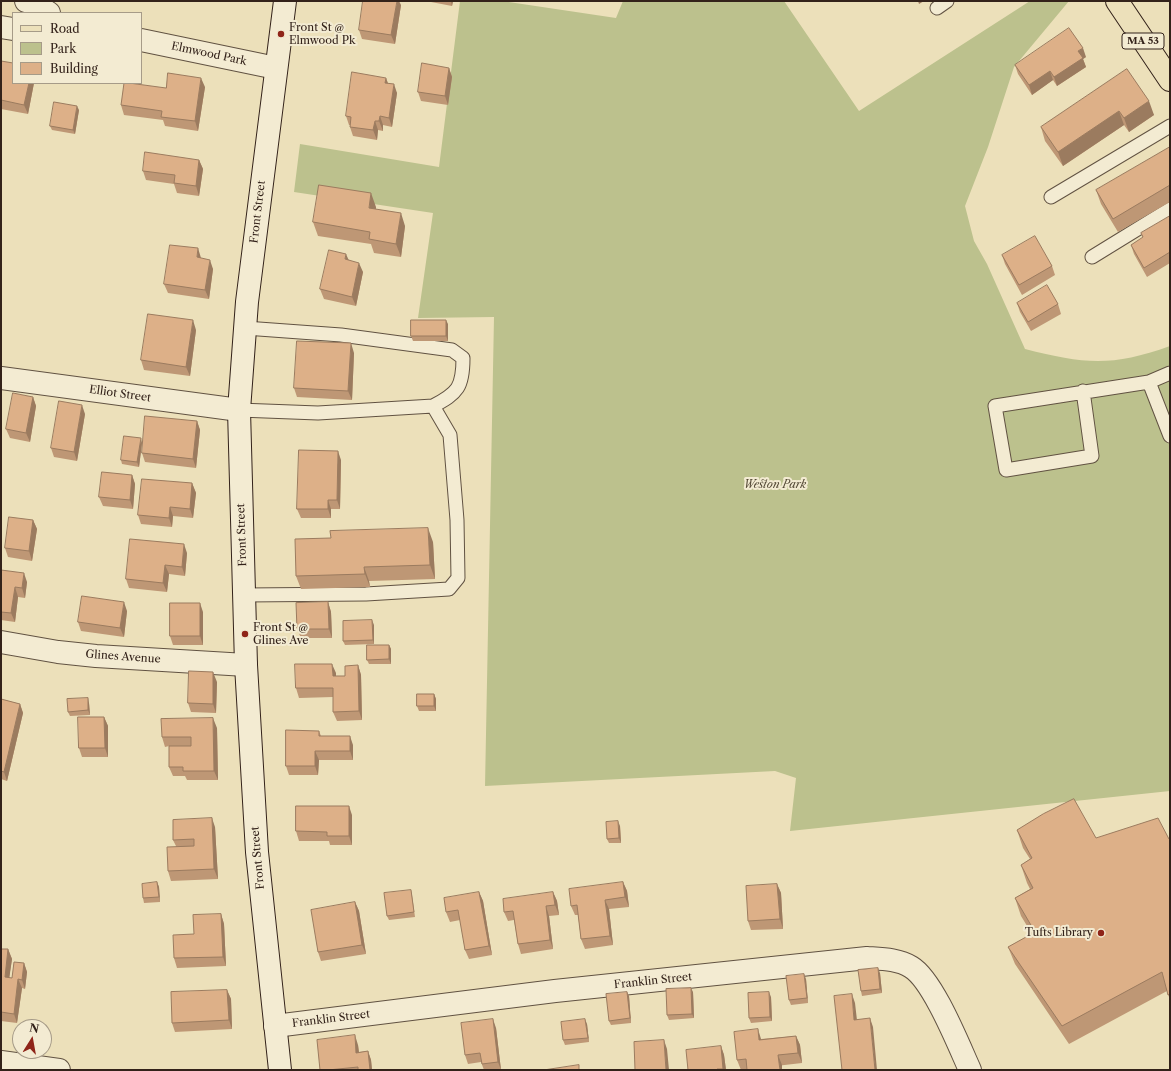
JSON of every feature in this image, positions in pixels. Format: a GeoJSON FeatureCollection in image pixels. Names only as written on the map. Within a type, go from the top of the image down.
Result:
{"type":"FeatureCollection","features":[{"type":"Feature","properties":{"kind":"main road","name":"MA 53"},"geometry":{"type":"LineString","coordinates":[[1117,1],[1170,80]]}},
{"type":"Feature","properties":{"kind":"street"},"geometry":{"type":"LineString","coordinates":[[26,1],[34,3],[48,12]]}},
{"type":"Feature","properties":{"kind":"street","name":"Front Street"},"geometry":{"type":"LineString","coordinates":[[280,1070],[257,852],[246,664],[239,410],[245,328],[285,1]]}},
{"type":"Feature","properties":{"kind":"street"},"geometry":{"type":"LineString","coordinates":[[1,26],[12,29]]}},
{"type":"Feature","properties":{"kind":"street","name":"Elmwood Park"},"geometry":{"type":"LineString","coordinates":[[142,40],[276,68]]}},
{"type":"Feature","properties":{"kind":"street","name":"Elliot Street"},"geometry":{"type":"LineString","coordinates":[[1,378],[239,410]]}},
{"type":"Feature","properties":{"kind":"street","name":"Glines Avenue"},"geometry":{"type":"LineString","coordinates":[[1,642],[58,652],[96,656],[246,664]]}},
{"type":"Feature","properties":{"kind":"street","name":"Franklin Street"},"geometry":{"type":"LineString","coordinates":[[275,1026],[570,989],[867,958],[889,959],[912,968],[928,985],[970,1070]]}},
{"type":"Feature","properties":{"kind":"street"},"geometry":{"type":"LineString","coordinates":[[1,1062],[59,1070]]}},
{"type":"Feature","properties":{"kind":"lane"},"geometry":{"type":"LineString","coordinates":[[1050,197],[1170,126]]}},
{"type":"Feature","properties":{"kind":"lane"},"geometry":{"type":"LineString","coordinates":[[1092,257],[1170,209]]}},
{"type":"Feature","properties":{"kind":"lane"},"geometry":{"type":"LineString","coordinates":[[239,410],[318,413],[433,406],[452,396],[463,378],[464,358],[452,350],[341,335],[245,328]]}},
{"type":"Feature","properties":{"kind":"lane"},"geometry":{"type":"LineString","coordinates":[[1083,391],[1092,456],[1006,470],[995,406],[1083,391],[1149,382],[1170,373]]}},
{"type":"Feature","properties":{"kind":"lane"},"geometry":{"type":"LineString","coordinates":[[1149,382],[1170,436]]}},
{"type":"Feature","properties":{"kind":"lane"},"geometry":{"type":"LineString","coordinates":[[244,595],[366,594],[449,589],[458,578],[457,520],[450,435],[433,406]]}},
{"type":"Feature","properties":{"kind":"green space","name":"Weston Park"},"geometry":{"type":"Polygon","coordinates":[[[460,1],[502,1],[616,18],[623,1],[784,1],[859,111],[1030,1],[1069,1],[1014,67],[988,147],[965,206],[974,241],[987,264],[1025,349],[1064,358],[1098,361],[1131,357],[1150,353],[1170,346],[1170,791],[790,831],[796,778],[775,771],[485,786],[494,317],[418,318],[433,213],[294,192],[300,144],[439,167],[460,1]]]}},
{"type":"Feature","properties":{"kind":"building"},"geometry":{"type":"Polygon","coordinates":[[[363,1],[397,1],[391,35],[359,30],[363,1]]]}},
{"type":"Feature","properties":{"kind":"building"},"geometry":{"type":"Polygon","coordinates":[[[1069,28],[1083,48],[1078,51],[1083,58],[1054,77],[1050,71],[1029,85],[1015,65],[1069,28]]]}},
{"type":"Feature","properties":{"kind":"building"},"geometry":{"type":"Polygon","coordinates":[[[1,61],[12,63],[12,84],[29,84],[24,105],[1,100],[1,61]]]}},
{"type":"Feature","properties":{"kind":"building"},"geometry":{"type":"Polygon","coordinates":[[[422,63],[449,68],[445,96],[418,92],[422,63]]]}},
{"type":"Feature","properties":{"kind":"building"},"geometry":{"type":"Polygon","coordinates":[[[1127,69],[1149,101],[1124,118],[1119,111],[1058,152],[1041,127],[1127,69]]]}},
{"type":"Feature","properties":{"kind":"building"},"geometry":{"type":"Polygon","coordinates":[[[352,72],[386,78],[385,83],[394,84],[389,118],[380,116],[379,121],[375,121],[373,130],[350,127],[351,117],[346,116],[352,72]]]}},
{"type":"Feature","properties":{"kind":"building"},"geometry":{"type":"Polygon","coordinates":[[[168,73],[201,78],[195,121],[161,117],[162,111],[121,105],[124,84],[166,88],[168,73]]]}},
{"type":"Feature","properties":{"kind":"building"},"geometry":{"type":"Polygon","coordinates":[[[54,102],[77,106],[73,130],[50,126],[54,102]]]}},
{"type":"Feature","properties":{"kind":"building"},"geometry":{"type":"Polygon","coordinates":[[[1170,147],[1170,185],[1113,219],[1096,190],[1170,147]]]}},
{"type":"Feature","properties":{"kind":"building"},"geometry":{"type":"Polygon","coordinates":[[[145,152],[199,160],[196,186],[174,183],[175,175],[143,171],[145,152]]]}},
{"type":"Feature","properties":{"kind":"building"},"geometry":{"type":"Polygon","coordinates":[[[319,185],[371,193],[369,208],[401,213],[396,244],[369,239],[370,232],[313,222],[319,185]]]}},
{"type":"Feature","properties":{"kind":"building"},"geometry":{"type":"Polygon","coordinates":[[[1170,216],[1170,252],[1144,268],[1131,245],[1143,237],[1141,233],[1170,216]]]}},
{"type":"Feature","properties":{"kind":"building"},"geometry":{"type":"Polygon","coordinates":[[[1035,236],[1052,266],[1019,285],[1002,255],[1035,236]]]}},
{"type":"Feature","properties":{"kind":"building"},"geometry":{"type":"Polygon","coordinates":[[[170,245],[198,248],[197,257],[210,260],[205,290],[164,284],[170,245]]]}},
{"type":"Feature","properties":{"kind":"building"},"geometry":{"type":"Polygon","coordinates":[[[329,250],[346,254],[345,259],[359,263],[352,297],[320,289],[329,250]]]}},
{"type":"Feature","properties":{"kind":"building"},"geometry":{"type":"Polygon","coordinates":[[[1047,285],[1058,304],[1028,322],[1017,303],[1047,285]]]}},
{"type":"Feature","properties":{"kind":"building"},"geometry":{"type":"Polygon","coordinates":[[[148,314],[193,320],[186,367],[141,360],[148,314]]]}},
{"type":"Feature","properties":{"kind":"building"},"geometry":{"type":"Polygon","coordinates":[[[411,320],[446,320],[446,336],[411,336],[411,320]]]}},
{"type":"Feature","properties":{"kind":"building"},"geometry":{"type":"Polygon","coordinates":[[[297,341],[351,343],[348,391],[294,388],[297,341]]]}},
{"type":"Feature","properties":{"kind":"building"},"geometry":{"type":"Polygon","coordinates":[[[13,393],[33,397],[26,433],[6,429],[13,393]]]}},
{"type":"Feature","properties":{"kind":"building"},"geometry":{"type":"Polygon","coordinates":[[[59,401],[82,405],[74,452],[51,448],[59,401]]]}},
{"type":"Feature","properties":{"kind":"building"},"geometry":{"type":"Polygon","coordinates":[[[145,416],[197,421],[193,459],[142,453],[145,416]]]}},
{"type":"Feature","properties":{"kind":"building"},"geometry":{"type":"Polygon","coordinates":[[[124,436],[141,438],[137,462],[121,460],[124,436]]]}},
{"type":"Feature","properties":{"kind":"building"},"geometry":{"type":"Polygon","coordinates":[[[299,450],[338,451],[337,500],[328,500],[328,509],[297,509],[299,450]]]}},
{"type":"Feature","properties":{"kind":"building"},"geometry":{"type":"Polygon","coordinates":[[[102,472],[132,475],[130,500],[99,497],[102,472]]]}},
{"type":"Feature","properties":{"kind":"building"},"geometry":{"type":"Polygon","coordinates":[[[142,479],[192,483],[190,509],[170,507],[169,518],[138,515],[142,479]]]}},
{"type":"Feature","properties":{"kind":"building"},"geometry":{"type":"Polygon","coordinates":[[[9,517],[33,520],[29,551],[5,548],[9,517]]]}},
{"type":"Feature","properties":{"kind":"building"},"geometry":{"type":"Polygon","coordinates":[[[428,528],[430,565],[364,567],[365,574],[296,576],[295,539],[331,538],[330,531],[428,528]]]}},
{"type":"Feature","properties":{"kind":"building"},"geometry":{"type":"Polygon","coordinates":[[[130,539],[184,544],[182,567],[165,565],[163,583],[126,579],[130,539]]]}},
{"type":"Feature","properties":{"kind":"building"},"geometry":{"type":"Polygon","coordinates":[[[1,570],[24,573],[22,588],[15,587],[11,613],[1,612],[1,570]]]}},
{"type":"Feature","properties":{"kind":"building"},"geometry":{"type":"Polygon","coordinates":[[[82,596],[124,602],[120,628],[78,622],[82,596]]]}},
{"type":"Feature","properties":{"kind":"building"},"geometry":{"type":"Polygon","coordinates":[[[328,602],[329,629],[297,629],[296,603],[328,602]]]}},
{"type":"Feature","properties":{"kind":"building"},"geometry":{"type":"Polygon","coordinates":[[[170,603],[200,603],[200,636],[170,636],[170,603]]]}},
{"type":"Feature","properties":{"kind":"building"},"geometry":{"type":"Polygon","coordinates":[[[372,620],[373,640],[343,641],[343,621],[372,620]]]}},
{"type":"Feature","properties":{"kind":"building"},"geometry":{"type":"Polygon","coordinates":[[[367,645],[389,645],[389,659],[367,660],[367,645]]]}},
{"type":"Feature","properties":{"kind":"building"},"geometry":{"type":"Polygon","coordinates":[[[295,664],[332,664],[333,676],[345,676],[345,666],[358,665],[359,711],[333,712],[333,688],[296,688],[295,664]]]}},
{"type":"Feature","properties":{"kind":"building"},"geometry":{"type":"Polygon","coordinates":[[[189,671],[213,672],[213,704],[188,703],[189,671]]]}},
{"type":"Feature","properties":{"kind":"building"},"geometry":{"type":"Polygon","coordinates":[[[417,694],[434,694],[434,706],[417,706],[417,694]]]}},
{"type":"Feature","properties":{"kind":"building"},"geometry":{"type":"Polygon","coordinates":[[[88,698],[88,710],[68,712],[67,699],[88,698]]]}},
{"type":"Feature","properties":{"kind":"building"},"geometry":{"type":"Polygon","coordinates":[[[1,699],[20,704],[4,772],[1,771],[1,699]]]}},
{"type":"Feature","properties":{"kind":"building"},"geometry":{"type":"Polygon","coordinates":[[[78,717],[104,717],[105,748],[79,748],[78,717]]]}},
{"type":"Feature","properties":{"kind":"building"},"geometry":{"type":"Polygon","coordinates":[[[213,718],[214,771],[183,771],[183,767],[169,767],[169,746],[191,746],[191,737],[162,737],[161,719],[213,718]]]}},
{"type":"Feature","properties":{"kind":"building"},"geometry":{"type":"Polygon","coordinates":[[[286,730],[319,731],[319,736],[350,736],[350,751],[315,751],[315,766],[286,766],[286,730]]]}},
{"type":"Feature","properties":{"kind":"building","name":"Tufts Library"},"geometry":{"type":"Polygon","coordinates":[[[1074,799],[1096,838],[1158,818],[1169,839],[1170,838],[1170,994],[1168,995],[1162,972],[1062,1026],[1008,947],[1035,932],[1015,898],[1033,888],[1021,865],[1032,858],[1017,830],[1043,814],[1074,799]]]}},
{"type":"Feature","properties":{"kind":"building"},"geometry":{"type":"Polygon","coordinates":[[[296,806],[349,806],[349,836],[327,836],[327,832],[296,831],[296,806]]]}},
{"type":"Feature","properties":{"kind":"building"},"geometry":{"type":"Polygon","coordinates":[[[212,818],[214,869],[168,871],[167,847],[194,846],[194,839],[173,840],[173,820],[212,818]]]}},
{"type":"Feature","properties":{"kind":"building"},"geometry":{"type":"Polygon","coordinates":[[[618,821],[619,838],[607,839],[606,822],[618,821]]]}},
{"type":"Feature","properties":{"kind":"building"},"geometry":{"type":"Polygon","coordinates":[[[157,882],[159,897],[143,898],[142,884],[157,882]]]}},
{"type":"Feature","properties":{"kind":"building"},"geometry":{"type":"Polygon","coordinates":[[[623,882],[625,897],[605,900],[610,936],[581,939],[577,905],[571,906],[569,889],[623,882]]]}},
{"type":"Feature","properties":{"kind":"building"},"geometry":{"type":"Polygon","coordinates":[[[777,884],[780,919],[748,921],[746,886],[777,884]]]}},
{"type":"Feature","properties":{"kind":"building"},"geometry":{"type":"Polygon","coordinates":[[[411,890],[414,912],[387,916],[384,893],[411,890]]]}},
{"type":"Feature","properties":{"kind":"building"},"geometry":{"type":"Polygon","coordinates":[[[479,892],[489,946],[465,950],[458,910],[446,912],[444,898],[479,892]]]}},
{"type":"Feature","properties":{"kind":"building"},"geometry":{"type":"Polygon","coordinates":[[[553,892],[555,905],[546,906],[550,940],[518,944],[513,911],[504,912],[503,899],[553,892]]]}},
{"type":"Feature","properties":{"kind":"building"},"geometry":{"type":"Polygon","coordinates":[[[355,902],[362,945],[318,952],[311,910],[355,902]]]}},
{"type":"Feature","properties":{"kind":"building"},"geometry":{"type":"Polygon","coordinates":[[[221,914],[223,957],[174,958],[173,935],[194,934],[193,915],[221,914]]]}},
{"type":"Feature","properties":{"kind":"building"},"geometry":{"type":"Polygon","coordinates":[[[1,949],[8,949],[5,977],[12,978],[14,962],[24,963],[22,980],[18,979],[14,1014],[1,1012],[1,949]]]}},
{"type":"Feature","properties":{"kind":"building"},"geometry":{"type":"Polygon","coordinates":[[[878,968],[880,989],[861,991],[858,970],[878,968]]]}},
{"type":"Feature","properties":{"kind":"building"},"geometry":{"type":"Polygon","coordinates":[[[804,974],[807,998],[789,1000],[786,976],[804,974]]]}},
{"type":"Feature","properties":{"kind":"building"},"geometry":{"type":"Polygon","coordinates":[[[691,988],[692,1014],[667,1015],[666,989],[691,988]]]}},
{"type":"Feature","properties":{"kind":"building"},"geometry":{"type":"Polygon","coordinates":[[[227,990],[229,1020],[172,1023],[171,992],[227,990]]]}},
{"type":"Feature","properties":{"kind":"building"},"geometry":{"type":"Polygon","coordinates":[[[627,992],[630,1018],[609,1021],[606,994],[627,992]]]}},
{"type":"Feature","properties":{"kind":"building"},"geometry":{"type":"Polygon","coordinates":[[[769,992],[770,1017],[749,1018],[748,993],[769,992]]]}},
{"type":"Feature","properties":{"kind":"building"},"geometry":{"type":"Polygon","coordinates":[[[852,994],[854,1020],[870,1018],[875,1070],[842,1070],[834,996],[852,994]]]}},
{"type":"Feature","properties":{"kind":"building"},"geometry":{"type":"Polygon","coordinates":[[[493,1019],[498,1062],[482,1064],[480,1053],[465,1055],[461,1023],[493,1019]]]}},
{"type":"Feature","properties":{"kind":"building"},"geometry":{"type":"Polygon","coordinates":[[[585,1019],[588,1038],[563,1040],[561,1022],[585,1019]]]}},
{"type":"Feature","properties":{"kind":"building"},"geometry":{"type":"Polygon","coordinates":[[[758,1029],[759,1040],[796,1036],[798,1053],[778,1055],[780,1070],[747,1070],[746,1059],[737,1060],[734,1032],[758,1029]]]}},
{"type":"Feature","properties":{"kind":"building"},"geometry":{"type":"Polygon","coordinates":[[[355,1035],[356,1053],[368,1051],[370,1070],[358,1070],[358,1067],[320,1070],[317,1040],[355,1035]]]}},
{"type":"Feature","properties":{"kind":"building"},"geometry":{"type":"Polygon","coordinates":[[[664,1040],[666,1070],[635,1070],[634,1042],[664,1040]]]}},
{"type":"Feature","properties":{"kind":"building"},"geometry":{"type":"Polygon","coordinates":[[[721,1046],[723,1069],[688,1070],[686,1050],[721,1046]]]}},
{"type":"Feature","properties":{"kind":"building"},"geometry":{"type":"Polygon","coordinates":[[[579,1065],[579,1070],[544,1070],[579,1065]]]}},
{"type":"Feature","properties":{"kind":"place","name":"Front St @ Elmwood Pk"},"geometry":{"type":"Point","coordinates":[281,34]}},
{"type":"Feature","properties":{"kind":"place","name":"Front St @ Glines Ave"},"geometry":{"type":"Point","coordinates":[245,634]}},
{"type":"Feature","properties":{"kind":"place","name":"Tufts Library"},"geometry":{"type":"Point","coordinates":[1101,933]}}]}
